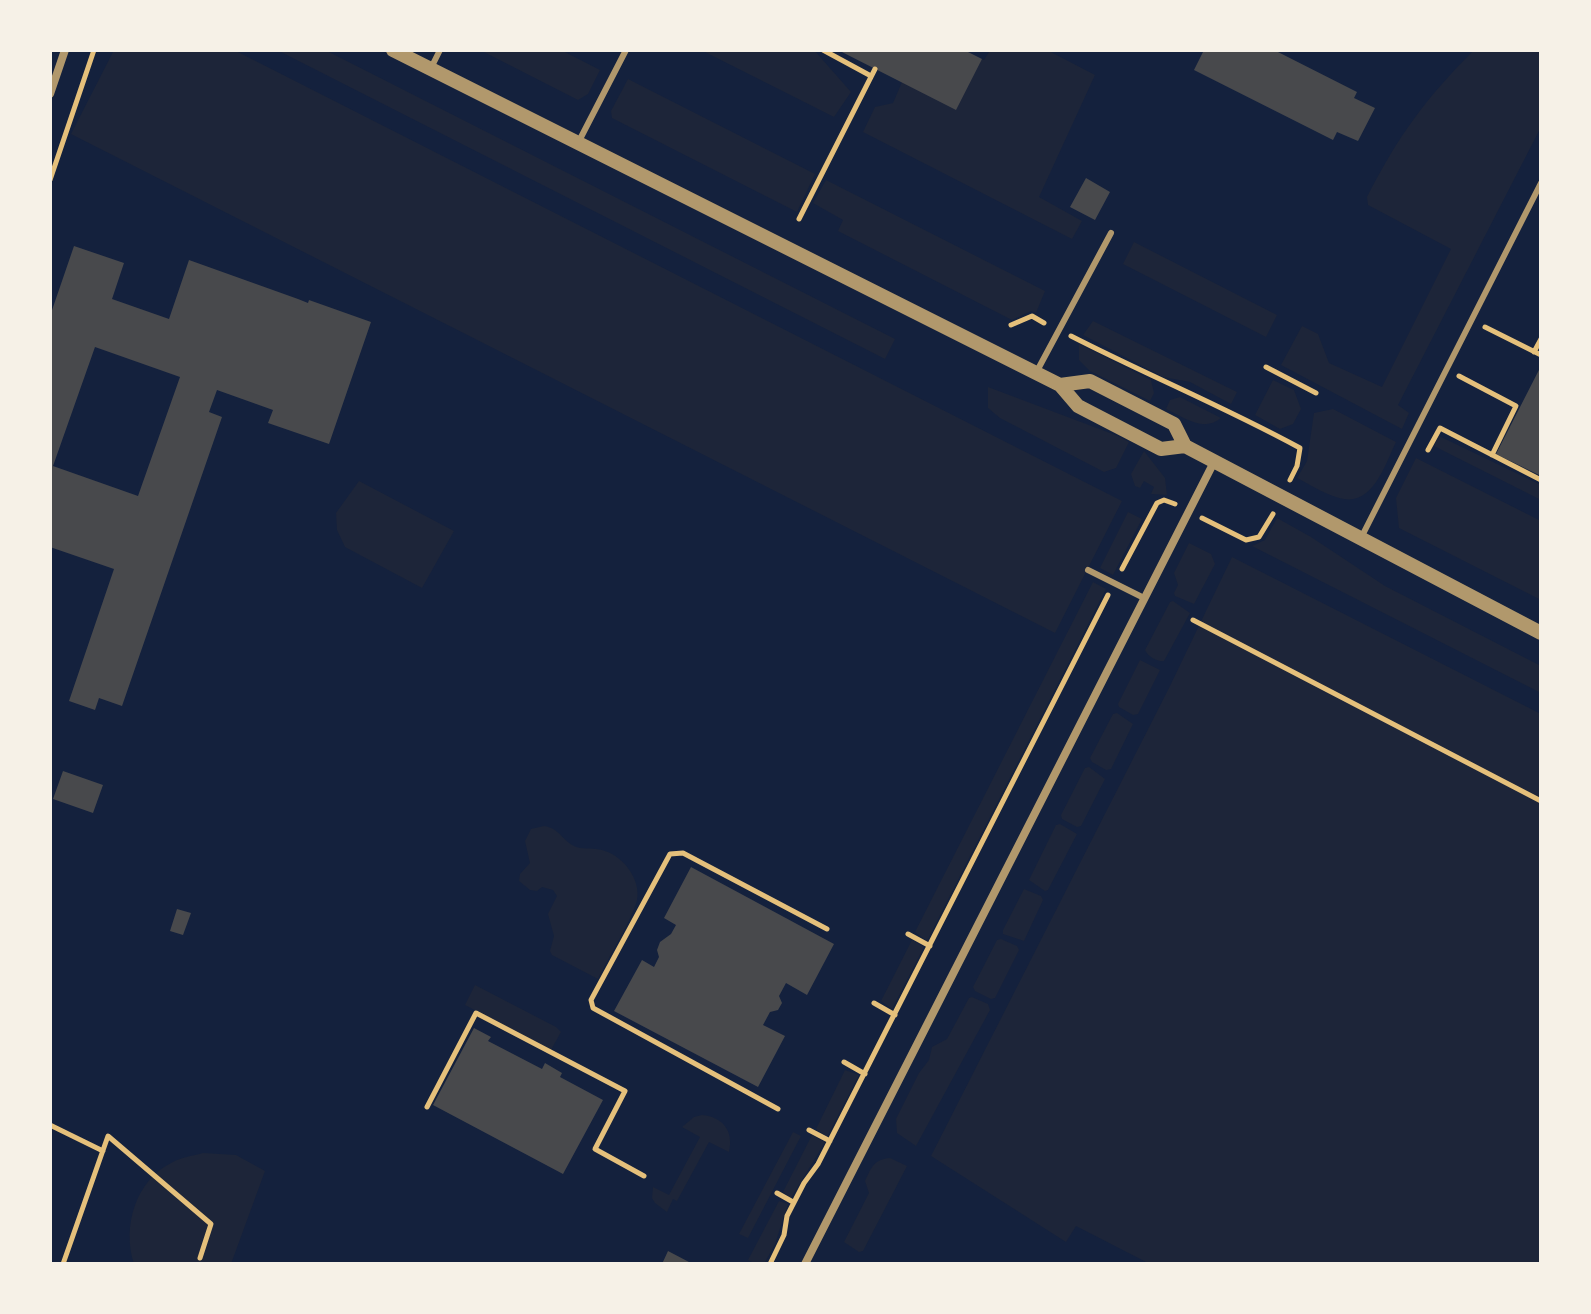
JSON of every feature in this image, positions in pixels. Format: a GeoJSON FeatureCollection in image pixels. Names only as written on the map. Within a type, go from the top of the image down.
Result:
{"type":"FeatureCollection","features":[{"type":"Feature","properties":{"kind":"street"},"geometry":{"type":"LineString","coordinates":[[50,94],[65,50]]}},
{"type":"Feature","properties":{"kind":"street"},"geometry":{"type":"LineString","coordinates":[[393,50],[1060,385],[1078,406],[1161,449],[1185,446]]}},
{"type":"Feature","properties":{"kind":"street"},"geometry":{"type":"LineString","coordinates":[[1060,385],[1090,381],[1174,424],[1185,446],[1541,633]]}},
{"type":"Feature","properties":{"kind":"street"},"geometry":{"type":"LineString","coordinates":[[805,1264],[1214,462]]}},
{"type":"Feature","properties":{"kind":"lane"},"geometry":{"type":"LineString","coordinates":[[430,69],[440,50]]}},
{"type":"Feature","properties":{"kind":"lane"},"geometry":{"type":"LineString","coordinates":[[578,144],[626,50]]}},
{"type":"Feature","properties":{"kind":"lane"},"geometry":{"type":"LineString","coordinates":[[1361,540],[1541,183]]}},
{"type":"Feature","properties":{"kind":"lane"},"geometry":{"type":"LineString","coordinates":[[1036,373],[1111,233]]}},
{"type":"Feature","properties":{"kind":"lane"},"geometry":{"type":"LineString","coordinates":[[1088,570],[1144,598]]}},
{"type":"Feature","properties":{"kind":"path"},"geometry":{"type":"LineString","coordinates":[[50,180],[94,50]]}},
{"type":"Feature","properties":{"kind":"path"},"geometry":{"type":"LineString","coordinates":[[823,50],[871,76]]}},
{"type":"Feature","properties":{"kind":"path"},"geometry":{"type":"LineString","coordinates":[[799,219],[875,69]]}},
{"type":"Feature","properties":{"kind":"path"},"geometry":{"type":"LineString","coordinates":[[1011,325],[1032,316],[1290,442],[1300,448],[1292,476]]}},
{"type":"Feature","properties":{"kind":"path"},"geometry":{"type":"LineString","coordinates":[[1472,320],[1538,353],[1541,339]]}},
{"type":"Feature","properties":{"kind":"path"},"geometry":{"type":"LineString","coordinates":[[1266,367],[1316,393]]}},
{"type":"Feature","properties":{"kind":"path"},"geometry":{"type":"LineString","coordinates":[[1447,369],[1516,406],[1492,455]]}},
{"type":"Feature","properties":{"kind":"path"},"geometry":{"type":"LineString","coordinates":[[1428,450],[1440,428],[1541,480]]}},
{"type":"Feature","properties":{"kind":"path"},"geometry":{"type":"LineString","coordinates":[[770,1264],[780,1246],[793,1202],[865,1074],[1154,506],[1164,500],[1169,501]]}},
{"type":"Feature","properties":{"kind":"path"},"geometry":{"type":"LineString","coordinates":[[1203,519],[1246,540],[1259,537],[1273,513]]}},
{"type":"Feature","properties":{"kind":"path"},"geometry":{"type":"LineString","coordinates":[[1193,620],[1541,801]]}},
{"type":"Feature","properties":{"kind":"path"},"geometry":{"type":"LineString","coordinates":[[778,1109],[593,1008],[591,1000],[670,854],[683,853],[827,929]]}},
{"type":"Feature","properties":{"kind":"path"},"geometry":{"type":"LineString","coordinates":[[908,934],[930,946]]}},
{"type":"Feature","properties":{"kind":"path"},"geometry":{"type":"LineString","coordinates":[[874,1003],[895,1015]]}},
{"type":"Feature","properties":{"kind":"path"},"geometry":{"type":"LineString","coordinates":[[427,1107],[476,1013],[625,1091],[595,1149],[644,1176]]}},
{"type":"Feature","properties":{"kind":"path"},"geometry":{"type":"LineString","coordinates":[[844,1062],[865,1074]]}},
{"type":"Feature","properties":{"kind":"path"},"geometry":{"type":"LineString","coordinates":[[50,1125],[103,1151]]}},
{"type":"Feature","properties":{"kind":"path"},"geometry":{"type":"LineString","coordinates":[[809,1130],[830,1141]]}},
{"type":"Feature","properties":{"kind":"path"},"geometry":{"type":"LineString","coordinates":[[63,1264],[108,1136],[211,1224],[200,1258]]}},
{"type":"Feature","properties":{"kind":"path"},"geometry":{"type":"LineString","coordinates":[[777,1193],[793,1202]]}},
{"type":"Feature","properties":{"kind":"shaded area"},"geometry":{"type":"Polygon","coordinates":[[[114,50],[234,50],[1122,501],[1055,633],[71,134],[114,50]]]}},
{"type":"Feature","properties":{"kind":"shaded area"},"geometry":{"type":"Polygon","coordinates":[[[277,50],[325,50],[895,339],[885,359],[277,50]]]}},
{"type":"Feature","properties":{"kind":"shaded area"},"geometry":{"type":"Polygon","coordinates":[[[480,50],[561,50],[600,70],[588,94],[578,100],[480,50]]]}},
{"type":"Feature","properties":{"kind":"shaded area"},"geometry":{"type":"Polygon","coordinates":[[[701,50],[814,50],[851,92],[834,117],[701,50]]]}},
{"type":"Feature","properties":{"kind":"shaded area"},"geometry":{"type":"Polygon","coordinates":[[[985,50],[1047,50],[1095,75],[1039,197],[1082,221],[1072,239],[863,132],[875,107],[893,103],[902,82],[984,60],[989,52],[985,50]]]}},
{"type":"Feature","properties":{"kind":"shaded area"},"geometry":{"type":"Polygon","coordinates":[[[1474,50],[1541,50],[1541,127],[1398,405],[1409,413],[1402,429],[1281,365],[1302,326],[1318,334],[1329,363],[1382,387],[1451,249],[1368,205],[1367,197],[1414,119],[1474,50]]]}},
{"type":"Feature","properties":{"kind":"shaded area"},"geometry":{"type":"Polygon","coordinates":[[[628,79],[815,174],[797,212],[612,118],[611,111],[628,79]]]}},
{"type":"Feature","properties":{"kind":"shaded area"},"geometry":{"type":"Polygon","coordinates":[[[826,180],[1045,291],[1036,313],[1031,311],[1012,320],[838,231],[843,220],[813,203],[826,180]]]}},
{"type":"Feature","properties":{"kind":"shaded area"},"geometry":{"type":"Polygon","coordinates":[[[1134,242],[1277,315],[1266,337],[1123,264],[1134,242]]]}},
{"type":"Feature","properties":{"kind":"shaded area"},"geometry":{"type":"Polygon","coordinates":[[[1093,321],[1237,392],[1231,404],[1190,382],[1163,377],[1083,335],[1093,321]]]}},
{"type":"Feature","properties":{"kind":"shaded area"},"geometry":{"type":"Polygon","coordinates":[[[1079,344],[1151,380],[1154,393],[1150,401],[1090,371],[1079,360],[1079,344]]]}},
{"type":"Feature","properties":{"kind":"shaded area"},"geometry":{"type":"Polygon","coordinates":[[[1273,380],[1294,390],[1301,409],[1293,424],[1280,429],[1255,415],[1273,380]]]}},
{"type":"Feature","properties":{"kind":"shaded area"},"geometry":{"type":"Polygon","coordinates":[[[988,387],[1129,442],[1116,468],[1104,472],[1000,418],[988,408],[988,387]]]}},
{"type":"Feature","properties":{"kind":"shaded area"},"geometry":{"type":"Polygon","coordinates":[[[1180,397],[1221,418],[1200,424],[1166,409],[1170,400],[1180,397]]]}},
{"type":"Feature","properties":{"kind":"shaded area"},"geometry":{"type":"Polygon","coordinates":[[[1333,409],[1396,442],[1378,480],[1363,495],[1354,499],[1332,496],[1297,478],[1307,461],[1314,413],[1333,409]]]}},
{"type":"Feature","properties":{"kind":"shaded area"},"geometry":{"type":"Polygon","coordinates":[[[1439,436],[1541,485],[1541,500],[1434,446],[1439,436]]]}},
{"type":"Feature","properties":{"kind":"shaded area"},"geometry":{"type":"Polygon","coordinates":[[[1144,451],[1165,478],[1167,495],[1151,494],[1154,487],[1144,481],[1140,488],[1135,486],[1131,474],[1144,451]]]}},
{"type":"Feature","properties":{"kind":"shaded area"},"geometry":{"type":"Polygon","coordinates":[[[1416,458],[1541,521],[1541,600],[1399,528],[1396,498],[1416,458]]]}},
{"type":"Feature","properties":{"kind":"shaded area"},"geometry":{"type":"Polygon","coordinates":[[[359,481],[454,531],[422,588],[345,547],[337,530],[336,513],[359,481]]]}},
{"type":"Feature","properties":{"kind":"shaded area"},"geometry":{"type":"Polygon","coordinates":[[[1128,512],[1142,519],[1113,575],[1100,568],[1128,512]]]}},
{"type":"Feature","properties":{"kind":"shaded area"},"geometry":{"type":"Polygon","coordinates":[[[1277,518],[1385,586],[1541,666],[1541,693],[1252,546],[1265,540],[1277,518]]]}},
{"type":"Feature","properties":{"kind":"shaded area"},"geometry":{"type":"Polygon","coordinates":[[[1189,543],[1211,554],[1215,564],[1194,604],[1174,593],[1178,585],[1174,573],[1189,543]]]}},
{"type":"Feature","properties":{"kind":"shaded area"},"geometry":{"type":"Polygon","coordinates":[[[1232,557],[1541,714],[1541,1264],[1150,1264],[1076,1226],[1066,1242],[931,1156],[1169,688],[1232,557]]]}},
{"type":"Feature","properties":{"kind":"shaded area"},"geometry":{"type":"Polygon","coordinates":[[[1093,582],[1106,589],[927,941],[915,932],[1093,582]]]}},
{"type":"Feature","properties":{"kind":"shaded area"},"geometry":{"type":"Polygon","coordinates":[[[1173,601],[1190,613],[1164,661],[1159,661],[1145,650],[1173,601]]]}},
{"type":"Feature","properties":{"kind":"shaded area"},"geometry":{"type":"Polygon","coordinates":[[[1140,660],[1160,670],[1138,714],[1133,715],[1118,704],[1140,660]]]}},
{"type":"Feature","properties":{"kind":"shaded area"},"geometry":{"type":"Polygon","coordinates":[[[1117,713],[1133,724],[1111,769],[1106,770],[1090,758],[1113,714],[1117,713]]]}},
{"type":"Feature","properties":{"kind":"shaded area"},"geometry":{"type":"Polygon","coordinates":[[[1089,767],[1105,779],[1081,826],[1077,827],[1062,819],[1061,815],[1085,768],[1089,767]]]}},
{"type":"Feature","properties":{"kind":"shaded area"},"geometry":{"type":"Polygon","coordinates":[[[1060,824],[1077,834],[1045,891],[1029,880],[1056,825],[1060,824]]]}},
{"type":"Feature","properties":{"kind":"shaded area"},"geometry":{"type":"Polygon","coordinates":[[[544,826],[555,830],[570,844],[612,854],[625,864],[634,877],[638,892],[635,908],[598,979],[552,955],[550,951],[554,936],[548,914],[557,896],[553,890],[542,887],[537,891],[530,890],[519,881],[520,874],[530,863],[525,841],[531,829],[544,826]]]}},
{"type":"Feature","properties":{"kind":"shaded area"},"geometry":{"type":"Polygon","coordinates":[[[1024,889],[1041,896],[1043,900],[1024,941],[1003,934],[1003,930],[1024,889]]]}},
{"type":"Feature","properties":{"kind":"shaded area"},"geometry":{"type":"Polygon","coordinates":[[[1001,939],[1019,950],[995,998],[991,999],[973,987],[997,940],[1001,939]]]}},
{"type":"Feature","properties":{"kind":"shaded area"},"geometry":{"type":"Polygon","coordinates":[[[912,940],[924,947],[892,1009],[881,1001],[912,940]]]}},
{"type":"Feature","properties":{"kind":"shaded area"},"geometry":{"type":"Polygon","coordinates":[[[475,985],[556,1027],[561,1032],[551,1050],[465,1005],[475,985]]]}},
{"type":"Feature","properties":{"kind":"shaded area"},"geometry":{"type":"Polygon","coordinates":[[[972,997],[988,1004],[990,1010],[916,1146],[897,1133],[896,1119],[929,1060],[932,1047],[947,1039],[972,997]]]}},
{"type":"Feature","properties":{"kind":"shaded area"},"geometry":{"type":"Polygon","coordinates":[[[845,1070],[859,1075],[827,1137],[816,1129],[845,1070]]]}},
{"type":"Feature","properties":{"kind":"shaded area"},"geometry":{"type":"Polygon","coordinates":[[[702,1115],[716,1119],[725,1126],[730,1138],[729,1152],[709,1142],[677,1201],[673,1199],[667,1212],[652,1198],[653,1187],[669,1195],[700,1137],[682,1127],[694,1117],[702,1115]]]}},
{"type":"Feature","properties":{"kind":"shaded area"},"geometry":{"type":"Polygon","coordinates":[[[793,1132],[801,1136],[748,1238],[739,1234],[793,1132]]]}},
{"type":"Feature","properties":{"kind":"shaded area"},"geometry":{"type":"Polygon","coordinates":[[[812,1135],[825,1142],[791,1198],[783,1192],[812,1135]]]}},
{"type":"Feature","properties":{"kind":"shaded area"},"geometry":{"type":"Polygon","coordinates":[[[203,1153],[236,1155],[265,1171],[231,1264],[134,1264],[131,1220],[141,1192],[160,1170],[176,1160],[203,1153]]]}},
{"type":"Feature","properties":{"kind":"shaded area"},"geometry":{"type":"Polygon","coordinates":[[[890,1158],[907,1166],[863,1251],[859,1252],[844,1242],[869,1193],[865,1181],[869,1172],[877,1162],[890,1158]]]}},
{"type":"Feature","properties":{"kind":"shaded area"},"geometry":{"type":"Polygon","coordinates":[[[779,1201],[788,1204],[775,1244],[764,1264],[756,1264],[748,1260],[779,1201]]]}},
{"type":"Feature","properties":{"kind":"building"},"geometry":{"type":"Polygon","coordinates":[[[838,50],[964,50],[982,59],[956,110],[838,50]]]}},
{"type":"Feature","properties":{"kind":"building"},"geometry":{"type":"Polygon","coordinates":[[[1204,50],[1274,50],[1357,92],[1354,98],[1375,108],[1358,141],[1337,132],[1333,140],[1194,70],[1204,50]]]}},
{"type":"Feature","properties":{"kind":"building"},"geometry":{"type":"Polygon","coordinates":[[[1086,178],[1110,192],[1095,220],[1070,207],[1086,178]]]}},
{"type":"Feature","properties":{"kind":"building"},"geometry":{"type":"Polygon","coordinates":[[[74,246],[124,263],[112,299],[169,319],[189,260],[371,322],[329,444],[268,423],[273,410],[217,390],[209,412],[222,417],[122,706],[99,698],[95,710],[69,701],[114,569],[50,547],[50,316],[74,246]],[[95,347],[53,466],[138,496],[180,377],[95,347]]]}},
{"type":"Feature","properties":{"kind":"building"},"geometry":{"type":"Polygon","coordinates":[[[1541,366],[1541,476],[1496,454],[1541,366]]]}},
{"type":"Feature","properties":{"kind":"building"},"geometry":{"type":"Polygon","coordinates":[[[63,771],[103,785],[93,813],[53,799],[63,771]]]}},
{"type":"Feature","properties":{"kind":"building"},"geometry":{"type":"Polygon","coordinates":[[[691,867],[834,944],[807,995],[786,983],[779,996],[782,1003],[778,1010],[770,1012],[763,1025],[785,1036],[758,1087],[614,1011],[642,960],[654,967],[659,957],[657,950],[660,942],[671,934],[676,925],[664,918],[691,867]]]}},
{"type":"Feature","properties":{"kind":"building"},"geometry":{"type":"Polygon","coordinates":[[[177,909],[191,913],[183,935],[170,931],[177,909]]]}},
{"type":"Feature","properties":{"kind":"building"},"geometry":{"type":"Polygon","coordinates":[[[474,1028],[491,1037],[488,1041],[542,1069],[545,1063],[562,1073],[560,1077],[603,1100],[563,1174],[433,1105],[474,1028]]]}},
{"type":"Feature","properties":{"kind":"building"},"geometry":{"type":"Polygon","coordinates":[[[668,1251],[689,1262],[688,1264],[662,1264],[668,1251]]]}}]}
